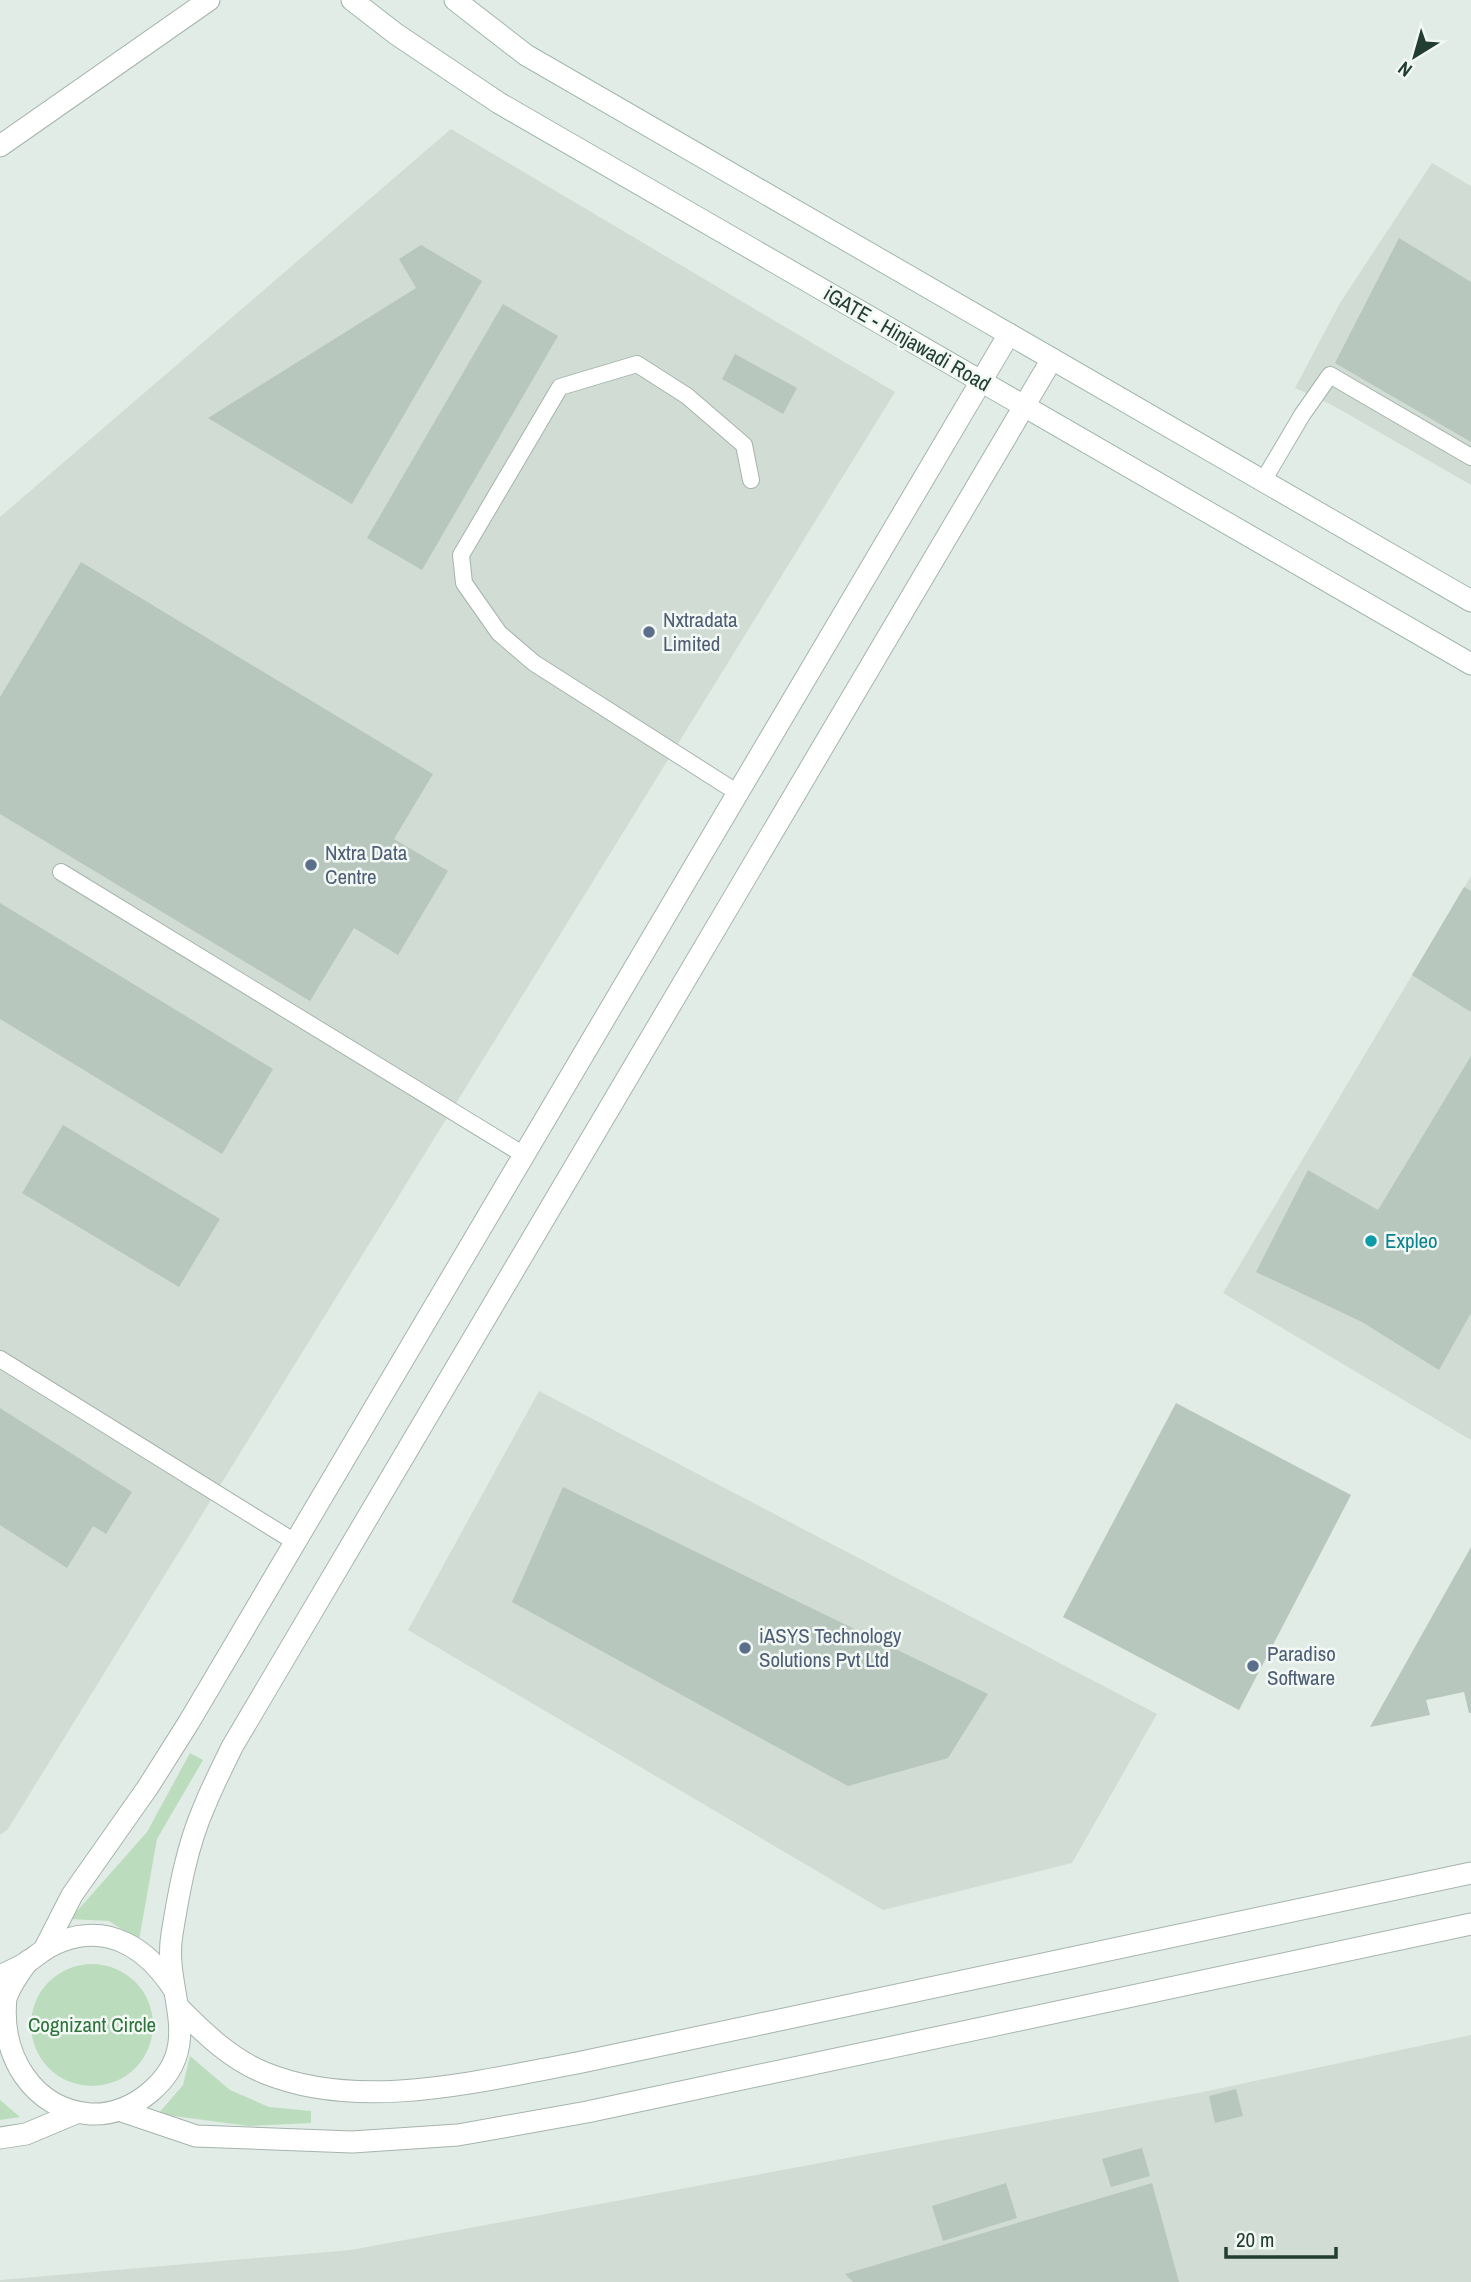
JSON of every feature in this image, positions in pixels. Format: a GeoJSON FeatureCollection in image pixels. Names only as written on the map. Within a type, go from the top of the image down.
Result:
{"type":"FeatureCollection","features":[{"type":"Feature","properties":{"kind":"street"},"geometry":{"type":"LineString","coordinates":[[0,146],[209,0]]}},
{"type":"Feature","properties":{"kind":"street","name":"iGATE - Hinjawadi Road"},"geometry":{"type":"LineString","coordinates":[[352,0],[396,34],[499,103],[1471,664]]}},
{"type":"Feature","properties":{"kind":"street"},"geometry":{"type":"LineString","coordinates":[[455,0],[526,55],[1471,601]]}},
{"type":"Feature","properties":{"kind":"street"},"geometry":{"type":"LineString","coordinates":[[45,1948],[72,1895],[155,1776],[295,1542],[1009,334]]}},
{"type":"Feature","properties":{"kind":"street"},"geometry":{"type":"LineString","coordinates":[[173,1988],[171,1938],[184,1871],[204,1807],[232,1747],[1052,359]]}},
{"type":"Feature","properties":{"kind":"street"},"geometry":{"type":"LineString","coordinates":[[180,2009],[230,2054],[263,2072],[300,2085],[350,2093],[452,2085],[577,2063],[1471,1873]]}},
{"type":"Feature","properties":{"kind":"street"},"geometry":{"type":"LineString","coordinates":[[119,2110],[196,2136],[352,2142],[458,2135],[587,2112],[1471,1924]]}},
{"type":"Feature","properties":{"kind":"street"},"geometry":{"type":"LineString","coordinates":[[0,1976],[45,1948],[64,1940],[86,1936],[107,1937],[128,1943],[147,1955],[162,1970],[173,1988],[180,2009],[181,2031],[177,2052],[169,2071],[155,2088],[139,2101],[119,2110],[97,2114],[76,2113],[37,2095],[21,2080],[10,2062],[2,2020],[6,1998],[28,1961]]}},
{"type":"Feature","properties":{"kind":"street"},"geometry":{"type":"LineString","coordinates":[[0,2138],[26,2134],[76,2113]]}},
{"type":"Feature","properties":{"kind":"lane"},"geometry":{"type":"LineString","coordinates":[[737,793],[534,663],[499,633],[464,583],[461,555],[560,387],[637,364],[687,397],[744,445],[751,480]]}},
{"type":"Feature","properties":{"kind":"lane"},"geometry":{"type":"LineString","coordinates":[[1263,481],[1302,415],[1330,375],[1471,457]]}},
{"type":"Feature","properties":{"kind":"lane"},"geometry":{"type":"LineString","coordinates":[[61,872],[524,1155]]}},
{"type":"Feature","properties":{"kind":"lane"},"geometry":{"type":"LineString","coordinates":[[0,1359],[295,1542]]}},
{"type":"Feature","properties":{"kind":"shaded area"},"geometry":{"type":"Polygon","coordinates":[[[451,129],[895,392],[8,1829],[0,1835],[0,517],[451,129]]]}},
{"type":"Feature","properties":{"kind":"shaded area"},"geometry":{"type":"Polygon","coordinates":[[[1432,163],[1471,186],[1471,485],[1334,406],[1295,388],[1340,303],[1432,163]]]}},
{"type":"Feature","properties":{"kind":"shaded area"},"geometry":{"type":"Polygon","coordinates":[[[1471,876],[1471,1440],[1223,1293],[1471,876]]]}},
{"type":"Feature","properties":{"kind":"shaded area","name":"iASYS Technology Solutions Pvt Ltd"},"geometry":{"type":"Polygon","coordinates":[[[539,1391],[1157,1714],[1072,1863],[883,1910],[408,1630],[539,1391]]]}},
{"type":"Feature","properties":{"kind":"shaded area"},"geometry":{"type":"Polygon","coordinates":[[[1471,2035],[1471,2282],[0,2282],[351,2250],[1203,2092],[1471,2035]]]}},
{"type":"Feature","properties":{"kind":"green space"},"geometry":{"type":"Polygon","coordinates":[[[190,1753],[203,1760],[157,1839],[139,1940],[109,1921],[70,1919],[147,1832],[190,1753]]]}},
{"type":"Feature","properties":{"kind":"green space","name":"Cognizant Circle"},"geometry":{"type":"Polygon","coordinates":[[[92,1964],[115,1968],[135,1982],[149,2002],[153,2025],[149,2048],[135,2068],[115,2082],[92,2086],[69,2082],[49,2068],[35,2048],[31,2025],[35,2002],[49,1982],[69,1968],[92,1964]]]}},
{"type":"Feature","properties":{"kind":"green space"},"geometry":{"type":"Polygon","coordinates":[[[190,2056],[230,2090],[269,2107],[311,2111],[311,2123],[249,2126],[158,2114],[183,2085],[190,2056]]]}},
{"type":"Feature","properties":{"kind":"green space"},"geometry":{"type":"Polygon","coordinates":[[[0,2100],[20,2117],[0,2120],[0,2100]]]}},
{"type":"Feature","properties":{"kind":"building"},"geometry":{"type":"Polygon","coordinates":[[[1399,238],[1471,282],[1471,442],[1335,363],[1399,238]]]}},
{"type":"Feature","properties":{"kind":"building"},"geometry":{"type":"Polygon","coordinates":[[[421,245],[482,281],[352,504],[208,418],[416,288],[399,259],[421,245]]]}},
{"type":"Feature","properties":{"kind":"building"},"geometry":{"type":"Polygon","coordinates":[[[503,304],[558,336],[422,570],[367,538],[503,304]]]}},
{"type":"Feature","properties":{"kind":"building"},"geometry":{"type":"Polygon","coordinates":[[[735,354],[797,388],[783,414],[722,379],[735,354]]]}},
{"type":"Feature","properties":{"kind":"building"},"geometry":{"type":"Polygon","coordinates":[[[81,562],[433,774],[394,839],[448,871],[398,955],[354,928],[310,1001],[0,814],[0,697],[81,562]]]}},
{"type":"Feature","properties":{"kind":"building"},"geometry":{"type":"Polygon","coordinates":[[[1464,887],[1471,891],[1471,1012],[1412,975],[1464,887]]]}},
{"type":"Feature","properties":{"kind":"building"},"geometry":{"type":"Polygon","coordinates":[[[0,903],[273,1069],[222,1154],[0,1019],[0,903]]]}},
{"type":"Feature","properties":{"kind":"building","name":"Expleo"},"geometry":{"type":"Polygon","coordinates":[[[1471,1056],[1471,1313],[1439,1370],[1362,1322],[1256,1272],[1308,1170],[1378,1210],[1471,1056]]]}},
{"type":"Feature","properties":{"kind":"building"},"geometry":{"type":"Polygon","coordinates":[[[63,1125],[220,1219],[179,1287],[22,1193],[63,1125]]]}},
{"type":"Feature","properties":{"kind":"building"},"geometry":{"type":"Polygon","coordinates":[[[1176,1403],[1351,1495],[1239,1710],[1063,1617],[1176,1403]]]}},
{"type":"Feature","properties":{"kind":"building"},"geometry":{"type":"Polygon","coordinates":[[[0,1408],[132,1492],[106,1534],[93,1526],[67,1568],[0,1525],[0,1408]]]}},
{"type":"Feature","properties":{"kind":"building","name":"iASYS Technology Solutions Pvt Ltd"},"geometry":{"type":"Polygon","coordinates":[[[563,1487],[988,1694],[948,1758],[848,1786],[512,1602],[563,1487]]]}},
{"type":"Feature","properties":{"kind":"building"},"geometry":{"type":"Polygon","coordinates":[[[1471,1547],[1471,1713],[1464,1692],[1426,1700],[1430,1715],[1370,1727],[1471,1547]]]}},
{"type":"Feature","properties":{"kind":"building"},"geometry":{"type":"Polygon","coordinates":[[[1236,2089],[1243,2116],[1215,2123],[1209,2096],[1236,2089]]]}},
{"type":"Feature","properties":{"kind":"building"},"geometry":{"type":"Polygon","coordinates":[[[1142,2148],[1150,2176],[1111,2187],[1102,2159],[1142,2148]]]}},
{"type":"Feature","properties":{"kind":"building"},"geometry":{"type":"Polygon","coordinates":[[[1006,2183],[1017,2218],[943,2241],[932,2206],[1006,2183]]]}},
{"type":"Feature","properties":{"kind":"building"},"geometry":{"type":"Polygon","coordinates":[[[1152,2183],[1179,2282],[853,2282],[845,2274],[1152,2183]]]}},
{"type":"Feature","properties":{"kind":"place","name":"Nxtradata Limited"},"geometry":{"type":"Point","coordinates":[649,632]}},
{"type":"Feature","properties":{"kind":"place","name":"Nxtra Data Centre"},"geometry":{"type":"Point","coordinates":[311,865]}},
{"type":"Feature","properties":{"kind":"place","name":"Expleo"},"geometry":{"type":"Point","coordinates":[1371,1241]}},
{"type":"Feature","properties":{"kind":"place","name":"iASYS Technology Solutions Pvt Ltd"},"geometry":{"type":"Point","coordinates":[745,1648]}},
{"type":"Feature","properties":{"kind":"place","name":"Paradiso Software"},"geometry":{"type":"Point","coordinates":[1253,1666]}}]}
